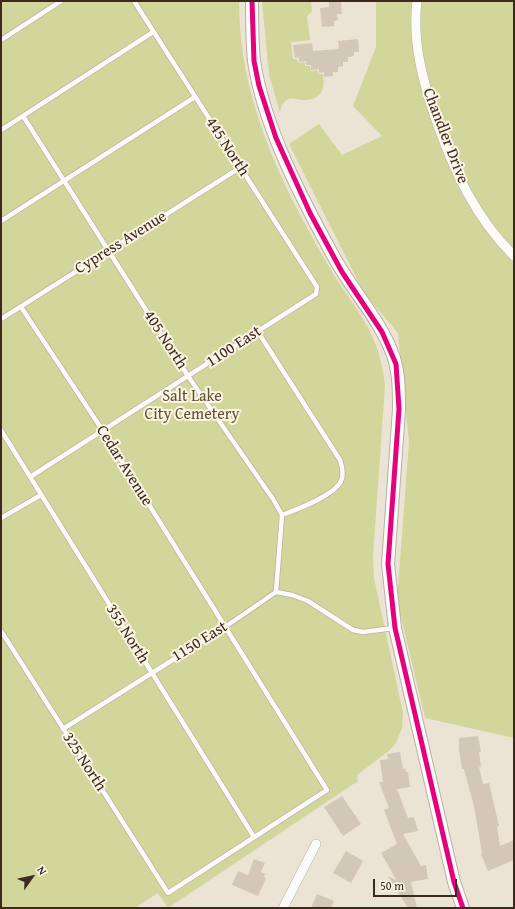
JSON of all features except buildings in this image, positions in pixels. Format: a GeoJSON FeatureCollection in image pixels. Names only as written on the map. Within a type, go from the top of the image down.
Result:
{"type":"FeatureCollection","features":[{"type":"Feature","properties":{"kind":"street"},"geometry":{"type":"LineString","coordinates":[[252,1],[254,62],[262,98],[274,130],[304,201],[336,261],[386,340],[394,359],[399,388],[399,409],[388,564],[396,628],[454,882],[464,908]]}},
{"type":"Feature","properties":{"kind":"street","name":"Chandler Drive"},"geometry":{"type":"LineString","coordinates":[[417,1],[416,27],[418,54],[423,77],[450,159],[460,181],[480,216],[492,232],[514,256]]}},
{"type":"Feature","properties":{"kind":"street"},"geometry":{"type":"LineString","coordinates":[[283,908],[316,844]]}},
{"type":"Feature","properties":{"kind":"lane"},"geometry":{"type":"LineString","coordinates":[[1,40],[61,1]]}},
{"type":"Feature","properties":{"kind":"lane","name":"445 North"},"geometry":{"type":"LineString","coordinates":[[134,1],[317,287],[316,294]]}},
{"type":"Feature","properties":{"kind":"lane"},"geometry":{"type":"LineString","coordinates":[[1,130],[153,32]]}},
{"type":"Feature","properties":{"kind":"lane"},"geometry":{"type":"LineString","coordinates":[[1,221],[195,97]]}},
{"type":"Feature","properties":{"kind":"lane","name":"405 North"},"geometry":{"type":"LineString","coordinates":[[23,116],[188,376],[282,514]]}},
{"type":"Feature","properties":{"kind":"lane","name":"Cypress Avenue"},"geometry":{"type":"LineString","coordinates":[[1,319],[240,167]]}},
{"type":"Feature","properties":{"kind":"lane","name":"1100 East"},"geometry":{"type":"LineString","coordinates":[[30,477],[316,294]]}},
{"type":"Feature","properties":{"kind":"lane","name":"Cedar Avenue"},"geometry":{"type":"LineString","coordinates":[[21,307],[103,431],[327,790],[254,837]]}},
{"type":"Feature","properties":{"kind":"lane"},"geometry":{"type":"LineString","coordinates":[[258,332],[340,460],[343,474],[342,481],[336,489],[304,506],[282,514],[276,592],[292,595],[308,602],[353,630],[363,632],[396,628]]}},
{"type":"Feature","properties":{"kind":"lane","name":"355 North"},"geometry":{"type":"LineString","coordinates":[[1,430],[254,837]]}},
{"type":"Feature","properties":{"kind":"lane"},"geometry":{"type":"LineString","coordinates":[[1,518],[41,495]]}},
{"type":"Feature","properties":{"kind":"lane","name":"1150 East"},"geometry":{"type":"LineString","coordinates":[[63,729],[225,627],[276,592]]}},
{"type":"Feature","properties":{"kind":"lane","name":"325 North"},"geometry":{"type":"LineString","coordinates":[[1,631],[168,893],[254,837]]}},
{"type":"Feature","properties":{"kind":"green space","name":"Salt Lake City Cemetery"},"geometry":{"type":"Polygon","coordinates":[[[1,1],[239,1],[241,37],[246,72],[266,139],[279,171],[310,234],[372,335],[378,350],[382,367],[385,386],[373,556],[374,578],[403,713],[402,728],[396,743],[390,750],[357,775],[358,781],[168,908],[158,893],[135,908],[1,908],[1,1]]]}},
{"type":"Feature","properties":{"kind":"green space"},"geometry":{"type":"Polygon","coordinates":[[[262,1],[311,1],[312,12],[307,16],[310,40],[291,42],[293,59],[297,59],[298,63],[305,62],[305,66],[310,66],[311,71],[318,70],[318,74],[323,74],[324,80],[322,90],[317,97],[308,100],[289,99],[283,103],[280,112],[269,75],[262,1]]]}},
{"type":"Feature","properties":{"kind":"green space"},"geometry":{"type":"Polygon","coordinates":[[[376,1],[514,1],[514,738],[425,718],[397,600],[409,442],[398,333],[364,293],[289,144],[319,124],[342,155],[382,136],[353,106],[376,47],[376,1]]]}},
{"type":"Feature","properties":{"kind":"transit line"},"geometry":{"type":"LineString","coordinates":[[252,1],[254,61],[259,86],[276,138],[310,213],[342,272],[382,332],[396,364],[399,409],[388,564],[395,628],[454,882],[463,908]]}}]}
